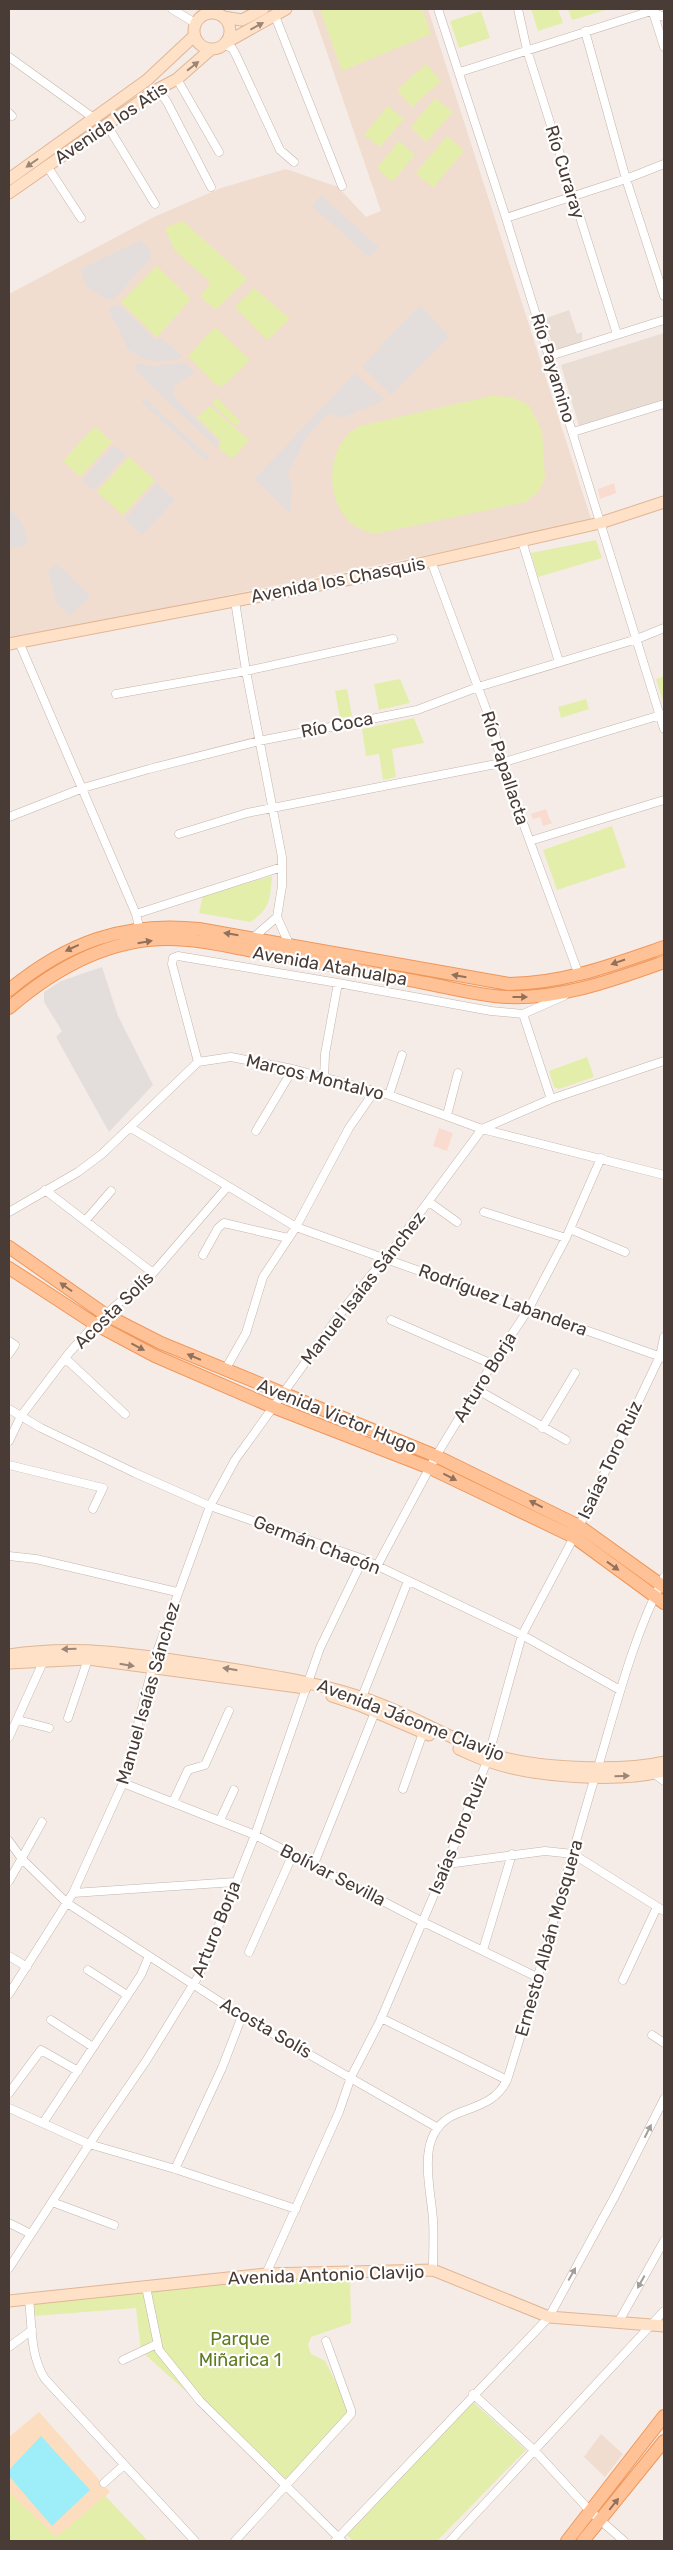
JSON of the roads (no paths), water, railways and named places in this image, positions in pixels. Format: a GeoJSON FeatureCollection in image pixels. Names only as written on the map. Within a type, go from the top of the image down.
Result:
{"type":"FeatureCollection","features":[{"type":"Feature","properties":{"kind":"main road","name":"Avenida Atahualpa"},"geometry":{"type":"LineString","coordinates":[[9,990],[57,955],[102,937],[139,927],[176,926],[254,937],[509,984],[548,982],[579,975],[664,946]]}},
{"type":"Feature","properties":{"kind":"main road","name":"Avenida Atahualpa"},"geometry":{"type":"LineString","coordinates":[[9,1008],[36,985],[69,964],[97,952],[152,940],[197,942],[505,997],[546,997],[569,992],[664,962]]}},
{"type":"Feature","properties":{"kind":"main road","name":"Avenida Victor Hugo"},"geometry":{"type":"LineString","coordinates":[[9,1247],[106,1315],[161,1343],[436,1456],[580,1526],[663,1583]]}},
{"type":"Feature","properties":{"kind":"main road","name":"Avenida Victor Hugo"},"geometry":{"type":"LineString","coordinates":[[9,1268],[95,1324],[155,1356],[273,1407],[430,1468],[574,1537],[659,1600]]}},
{"type":"Feature","properties":{"kind":"main road"},"geometry":{"type":"LineString","coordinates":[[567,2541],[664,2416]]}},
{"type":"Feature","properties":{"kind":"main road"},"geometry":{"type":"LineString","coordinates":[[583,2541],[664,2441]]}},
{"type":"Feature","properties":{"kind":"street"},"geometry":{"type":"LineString","coordinates":[[172,9],[201,15],[223,14],[242,20],[263,9]]}},
{"type":"Feature","properties":{"kind":"street","name":"Avenida los Atis"},"geometry":{"type":"LineString","coordinates":[[9,193],[158,89],[177,79],[210,50],[286,9]]}},
{"type":"Feature","properties":{"kind":"street","name":"Río Payamino"},"geometry":{"type":"LineString","coordinates":[[438,9],[460,72],[550,356],[600,523],[662,715],[664,729]]}},
{"type":"Feature","properties":{"kind":"street","name":"Río Curaray"},"geometry":{"type":"LineString","coordinates":[[518,9],[527,50],[572,197],[617,334]]}},
{"type":"Feature","properties":{"kind":"street"},"geometry":{"type":"LineString","coordinates":[[460,72],[650,10],[664,17]]}},
{"type":"Feature","properties":{"kind":"street"},"geometry":{"type":"LineString","coordinates":[[650,10],[664,47]]}},
{"type":"Feature","properties":{"kind":"street"},"geometry":{"type":"LineString","coordinates":[[223,14],[230,29],[226,43],[236,55],[280,150],[294,162]]}},
{"type":"Feature","properties":{"kind":"street"},"geometry":{"type":"LineString","coordinates":[[201,15],[194,36],[200,46],[210,50]]}},
{"type":"Feature","properties":{"kind":"street"},"geometry":{"type":"LineString","coordinates":[[275,16],[342,186]]}},
{"type":"Feature","properties":{"kind":"street"},"geometry":{"type":"LineString","coordinates":[[585,31],[626,179],[664,296]]}},
{"type":"Feature","properties":{"kind":"street","name":"Avenida los Atis"},"geometry":{"type":"LineString","coordinates":[[9,179],[95,119],[160,69],[194,36]]}},
{"type":"Feature","properties":{"kind":"street"},"geometry":{"type":"LineString","coordinates":[[9,57],[95,119]]}},
{"type":"Feature","properties":{"kind":"street"},"geometry":{"type":"LineString","coordinates":[[177,79],[219,152]]}},
{"type":"Feature","properties":{"kind":"street"},"geometry":{"type":"LineString","coordinates":[[158,89],[167,102],[211,187]]}},
{"type":"Feature","properties":{"kind":"street"},"geometry":{"type":"LineString","coordinates":[[107,125],[155,204]]}},
{"type":"Feature","properties":{"kind":"street"},"geometry":{"type":"LineString","coordinates":[[506,218],[626,179],[664,164]]}},
{"type":"Feature","properties":{"kind":"street"},"geometry":{"type":"LineString","coordinates":[[47,166],[82,218]]}},
{"type":"Feature","properties":{"kind":"street"},"geometry":{"type":"LineString","coordinates":[[550,356],[664,320]]}},
{"type":"Feature","properties":{"kind":"street"},"geometry":{"type":"LineString","coordinates":[[573,432],[664,404]]}},
{"type":"Feature","properties":{"kind":"street","name":"Avenida los Chasquis"},"geometry":{"type":"LineString","coordinates":[[14,643],[431,561],[600,523],[664,502]]}},
{"type":"Feature","properties":{"kind":"street"},"geometry":{"type":"LineString","coordinates":[[522,541],[559,662]]}},
{"type":"Feature","properties":{"kind":"street","name":"Río Papallacta"},"geometry":{"type":"LineString","coordinates":[[431,561],[495,732],[501,763],[579,975]]}},
{"type":"Feature","properties":{"kind":"street"},"geometry":{"type":"LineString","coordinates":[[235,601],[282,867],[277,917],[288,944],[299,959]]}},
{"type":"Feature","properties":{"kind":"street","name":"Río Coca"},"geometry":{"type":"LineString","coordinates":[[9,817],[83,788],[259,741],[416,710],[478,687],[637,639],[664,628]]}},
{"type":"Feature","properties":{"kind":"street"},"geometry":{"type":"LineString","coordinates":[[116,694],[246,671],[393,639]]}},
{"type":"Feature","properties":{"kind":"street"},"geometry":{"type":"LineString","coordinates":[[14,643],[83,788],[136,914],[139,927]]}},
{"type":"Feature","properties":{"kind":"street"},"geometry":{"type":"LineString","coordinates":[[179,834],[247,813],[433,778],[501,763],[662,715]]}},
{"type":"Feature","properties":{"kind":"street"},"geometry":{"type":"LineString","coordinates":[[530,841],[664,800]]}},
{"type":"Feature","properties":{"kind":"street"},"geometry":{"type":"LineString","coordinates":[[136,914],[282,867]]}},
{"type":"Feature","properties":{"kind":"street"},"geometry":{"type":"LineString","coordinates":[[254,937],[277,917]]}},
{"type":"Feature","properties":{"kind":"street"},"geometry":{"type":"LineString","coordinates":[[9,1212],[78,1172],[131,1128],[198,1062],[172,964],[173,958],[178,956],[482,1010],[523,1014],[569,992]]}},
{"type":"Feature","properties":{"kind":"street"},"geometry":{"type":"LineString","coordinates":[[324,1078],[325,1054],[338,983]]}},
{"type":"Feature","properties":{"kind":"street"},"geometry":{"type":"LineString","coordinates":[[523,1014],[551,1099]]}},
{"type":"Feature","properties":{"kind":"street"},"geometry":{"type":"LineString","coordinates":[[389,1095],[402,1055]]}},
{"type":"Feature","properties":{"kind":"street","name":"Marcos Montalvo"},"geometry":{"type":"LineString","coordinates":[[198,1062],[231,1057],[293,1069],[389,1095],[482,1129],[664,1175]]}},
{"type":"Feature","properties":{"kind":"street"},"geometry":{"type":"LineString","coordinates":[[482,1129],[551,1099],[664,1061]]}},
{"type":"Feature","properties":{"kind":"street"},"geometry":{"type":"LineString","coordinates":[[256,1131],[293,1069]]}},
{"type":"Feature","properties":{"kind":"street"},"geometry":{"type":"LineString","coordinates":[[447,1115],[458,1073]]}},
{"type":"Feature","properties":{"kind":"street"},"geometry":{"type":"LineString","coordinates":[[225,1370],[248,1327],[263,1277],[296,1227],[349,1128],[374,1092]]}},
{"type":"Feature","properties":{"kind":"street","name":"Rodríguez Labandera"},"geometry":{"type":"LineString","coordinates":[[131,1128],[296,1227],[662,1357]]}},
{"type":"Feature","properties":{"kind":"street","name":"Manuel Isaías Sánchez"},"geometry":{"type":"LineString","coordinates":[[9,1994],[73,1893],[123,1783],[154,1669],[155,1657],[210,1506],[235,1460],[349,1302],[429,1202],[482,1129]]}},
{"type":"Feature","properties":{"kind":"street","name":"Arturo Borja"},"geometry":{"type":"LineString","coordinates":[[378,1566],[436,1456],[476,1389],[528,1310],[566,1238],[601,1158]]}},
{"type":"Feature","properties":{"kind":"street","name":"Acosta Solís"},"geometry":{"type":"LineString","coordinates":[[9,1441],[21,1416],[65,1358],[95,1324],[153,1273],[228,1186]]}},
{"type":"Feature","properties":{"kind":"street"},"geometry":{"type":"LineString","coordinates":[[45,1190],[153,1273]]}},
{"type":"Feature","properties":{"kind":"street"},"geometry":{"type":"LineString","coordinates":[[86,1220],[110,1191]]}},
{"type":"Feature","properties":{"kind":"street"},"geometry":{"type":"LineString","coordinates":[[429,1202],[457,1222]]}},
{"type":"Feature","properties":{"kind":"street"},"geometry":{"type":"LineString","coordinates":[[484,1212],[566,1238]]}},
{"type":"Feature","properties":{"kind":"street"},"geometry":{"type":"LineString","coordinates":[[203,1255],[218,1228],[224,1223],[288,1238]]}},
{"type":"Feature","properties":{"kind":"street"},"geometry":{"type":"LineString","coordinates":[[570,1229],[626,1252]]}},
{"type":"Feature","properties":{"kind":"street"},"geometry":{"type":"LineString","coordinates":[[391,1320],[492,1364]]}},
{"type":"Feature","properties":{"kind":"street","name":"Isaías Toro Ruiz"},"geometry":{"type":"LineString","coordinates":[[266,2274],[339,2112],[351,2076],[381,2018],[447,1864],[488,1757],[522,1635],[580,1526],[662,1357],[664,1337]]}},
{"type":"Feature","properties":{"kind":"street"},"geometry":{"type":"LineString","coordinates":[[9,1341],[15,1345],[9,1354]]}},
{"type":"Feature","properties":{"kind":"street"},"geometry":{"type":"LineString","coordinates":[[65,1358],[125,1414]]}},
{"type":"Feature","properties":{"kind":"street"},"geometry":{"type":"LineString","coordinates":[[542,1428],[575,1374]]}},
{"type":"Feature","properties":{"kind":"street"},"geometry":{"type":"LineString","coordinates":[[476,1389],[566,1440]]}},
{"type":"Feature","properties":{"kind":"street","name":"Germán Chacón"},"geometry":{"type":"LineString","coordinates":[[9,1409],[135,1473],[210,1506],[363,1559],[522,1635],[620,1690]]}},
{"type":"Feature","properties":{"kind":"street"},"geometry":{"type":"LineString","coordinates":[[9,1465],[103,1488],[93,1509]]}},
{"type":"Feature","properties":{"kind":"street"},"geometry":{"type":"LineString","coordinates":[[9,1556],[36,1559],[178,1592]]}},
{"type":"Feature","properties":{"kind":"street","name":"Arturo Borja"},"geometry":{"type":"LineString","coordinates":[[9,2268],[89,2144],[146,2061],[193,1985],[255,1835],[309,1685],[320,1648],[363,1559]]}},
{"type":"Feature","properties":{"kind":"street"},"geometry":{"type":"LineString","coordinates":[[362,1697],[408,1581]]}},
{"type":"Feature","properties":{"kind":"street","name":"Ernesto Albán Mosquera"},"geometry":{"type":"LineString","coordinates":[[438,2128],[454,2116],[495,2097],[502,2090],[539,1978],[620,1690],[659,1600],[663,1583]]}},
{"type":"Feature","properties":{"kind":"street","name":"Avenida Jácome Clavijo"},"geometry":{"type":"LineString","coordinates":[[9,1655],[68,1649],[92,1649],[155,1657],[309,1685],[362,1697],[425,1729],[488,1757],[528,1772],[655,1770],[664,1762]]}},
{"type":"Feature","properties":{"kind":"street"},"geometry":{"type":"LineString","coordinates":[[68,1718],[88,1659]]}},
{"type":"Feature","properties":{"kind":"street","name":"Avenida Jácome Clavijo"},"geometry":{"type":"LineString","coordinates":[[9,1663],[88,1659],[154,1669],[309,1685],[375,1712],[425,1729]]}},
{"type":"Feature","properties":{"kind":"street"},"geometry":{"type":"LineString","coordinates":[[9,1737],[44,1660]]}},
{"type":"Feature","properties":{"kind":"street"},"geometry":{"type":"LineString","coordinates":[[173,1802],[188,1770],[205,1765],[229,1711]]}},
{"type":"Feature","properties":{"kind":"street"},"geometry":{"type":"LineString","coordinates":[[314,1864],[375,1712]]}},
{"type":"Feature","properties":{"kind":"street"},"geometry":{"type":"LineString","coordinates":[[18,1720],[49,1728]]}},
{"type":"Feature","properties":{"kind":"street"},"geometry":{"type":"LineString","coordinates":[[403,1789],[425,1729]]}},
{"type":"Feature","properties":{"kind":"street"},"geometry":{"type":"LineString","coordinates":[[655,1770],[664,1781]]}},
{"type":"Feature","properties":{"kind":"street","name":"Bolívar Sevilla"},"geometry":{"type":"LineString","coordinates":[[123,1783],[255,1835],[423,1922],[539,1978]]}},
{"type":"Feature","properties":{"kind":"street"},"geometry":{"type":"LineString","coordinates":[[220,1820],[234,1790]]}},
{"type":"Feature","properties":{"kind":"street"},"geometry":{"type":"LineString","coordinates":[[9,1881],[42,1822]]}},
{"type":"Feature","properties":{"kind":"street","name":"Acosta Solís"},"geometry":{"type":"LineString","coordinates":[[9,1841],[22,1859],[67,1903],[242,2016],[351,2076],[438,2128]]}},
{"type":"Feature","properties":{"kind":"street"},"geometry":{"type":"LineString","coordinates":[[447,1864],[545,1851],[573,1854],[661,1909],[623,1980]]}},
{"type":"Feature","properties":{"kind":"street"},"geometry":{"type":"LineString","coordinates":[[249,1952],[292,1854]]}},
{"type":"Feature","properties":{"kind":"street"},"geometry":{"type":"LineString","coordinates":[[482,1950],[512,1854]]}},
{"type":"Feature","properties":{"kind":"street"},"geometry":{"type":"LineString","coordinates":[[73,1893],[235,1882]]}},
{"type":"Feature","properties":{"kind":"street"},"geometry":{"type":"LineString","coordinates":[[9,1956],[27,1967]]}},
{"type":"Feature","properties":{"kind":"street"},"geometry":{"type":"LineString","coordinates":[[43,2124],[140,1975],[149,1956]]}},
{"type":"Feature","properties":{"kind":"street"},"geometry":{"type":"LineString","coordinates":[[88,1970],[127,1995]]}},
{"type":"Feature","properties":{"kind":"street"},"geometry":{"type":"LineString","coordinates":[[175,2169],[222,2068],[242,2016]]}},
{"type":"Feature","properties":{"kind":"street"},"geometry":{"type":"LineString","coordinates":[[381,2018],[506,2080]]}},
{"type":"Feature","properties":{"kind":"street"},"geometry":{"type":"LineString","coordinates":[[51,2020],[93,2047]]}},
{"type":"Feature","properties":{"kind":"street"},"geometry":{"type":"LineString","coordinates":[[652,2035],[664,2043]]}},
{"type":"Feature","properties":{"kind":"street"},"geometry":{"type":"LineString","coordinates":[[9,2094],[41,2050],[78,2071]]}},
{"type":"Feature","properties":{"kind":"street"},"geometry":{"type":"LineString","coordinates":[[146,2287],[156,2344],[200,2401],[339,2540],[473,2394],[549,2317],[616,2196],[664,2099]]}},
{"type":"Feature","properties":{"kind":"street"},"geometry":{"type":"LineString","coordinates":[[9,2108],[89,2144],[175,2169],[296,2209]]}},
{"type":"Feature","properties":{"kind":"street"},"geometry":{"type":"LineString","coordinates":[[433,2270],[433,2222],[427,2158],[430,2142],[438,2128]]}},
{"type":"Feature","properties":{"kind":"street"},"geometry":{"type":"LineString","coordinates":[[52,2202],[114,2226]]}},
{"type":"Feature","properties":{"kind":"street"},"geometry":{"type":"LineString","coordinates":[[9,2223],[31,2234]]}},
{"type":"Feature","properties":{"kind":"street"},"geometry":{"type":"LineString","coordinates":[[618,2323],[664,2241]]}},
{"type":"Feature","properties":{"kind":"street","name":"Avenida Antonio Clavijo"},"geometry":{"type":"LineString","coordinates":[[9,2301],[266,2274],[433,2270],[549,2317],[661,2326]]}},
{"type":"Feature","properties":{"kind":"street"},"geometry":{"type":"LineString","coordinates":[[29,2299],[38,2368],[45,2379],[196,2541]]}},
{"type":"Feature","properties":{"kind":"street"},"geometry":{"type":"LineString","coordinates":[[450,2541],[535,2450],[661,2326],[664,2311]]}},
{"type":"Feature","properties":{"kind":"street"},"geometry":{"type":"LineString","coordinates":[[9,2348],[32,2330]]}},
{"type":"Feature","properties":{"kind":"street"},"geometry":{"type":"LineString","coordinates":[[236,2541],[351,2414],[326,2341]]}},
{"type":"Feature","properties":{"kind":"street"},"geometry":{"type":"LineString","coordinates":[[123,2360],[156,2344]]}},
{"type":"Feature","properties":{"kind":"street"},"geometry":{"type":"LineString","coordinates":[[473,2394],[535,2450],[591,2512],[624,2541]]}},
{"type":"Feature","properties":{"kind":"street"},"geometry":{"type":"LineString","coordinates":[[104,2483],[124,2465]]}},
{"type":"Feature","properties":{"kind":"water"},"geometry":{"type":"Polygon","coordinates":[[[41,2436],[90,2490],[52,2526],[9,2476],[9,2470],[41,2436]]]}},
{"type":"Feature","properties":{"kind":"park label","name":"Parque Miñarica 1"},"geometry":{"type":"Point","coordinates":[240,2349]}}]}
